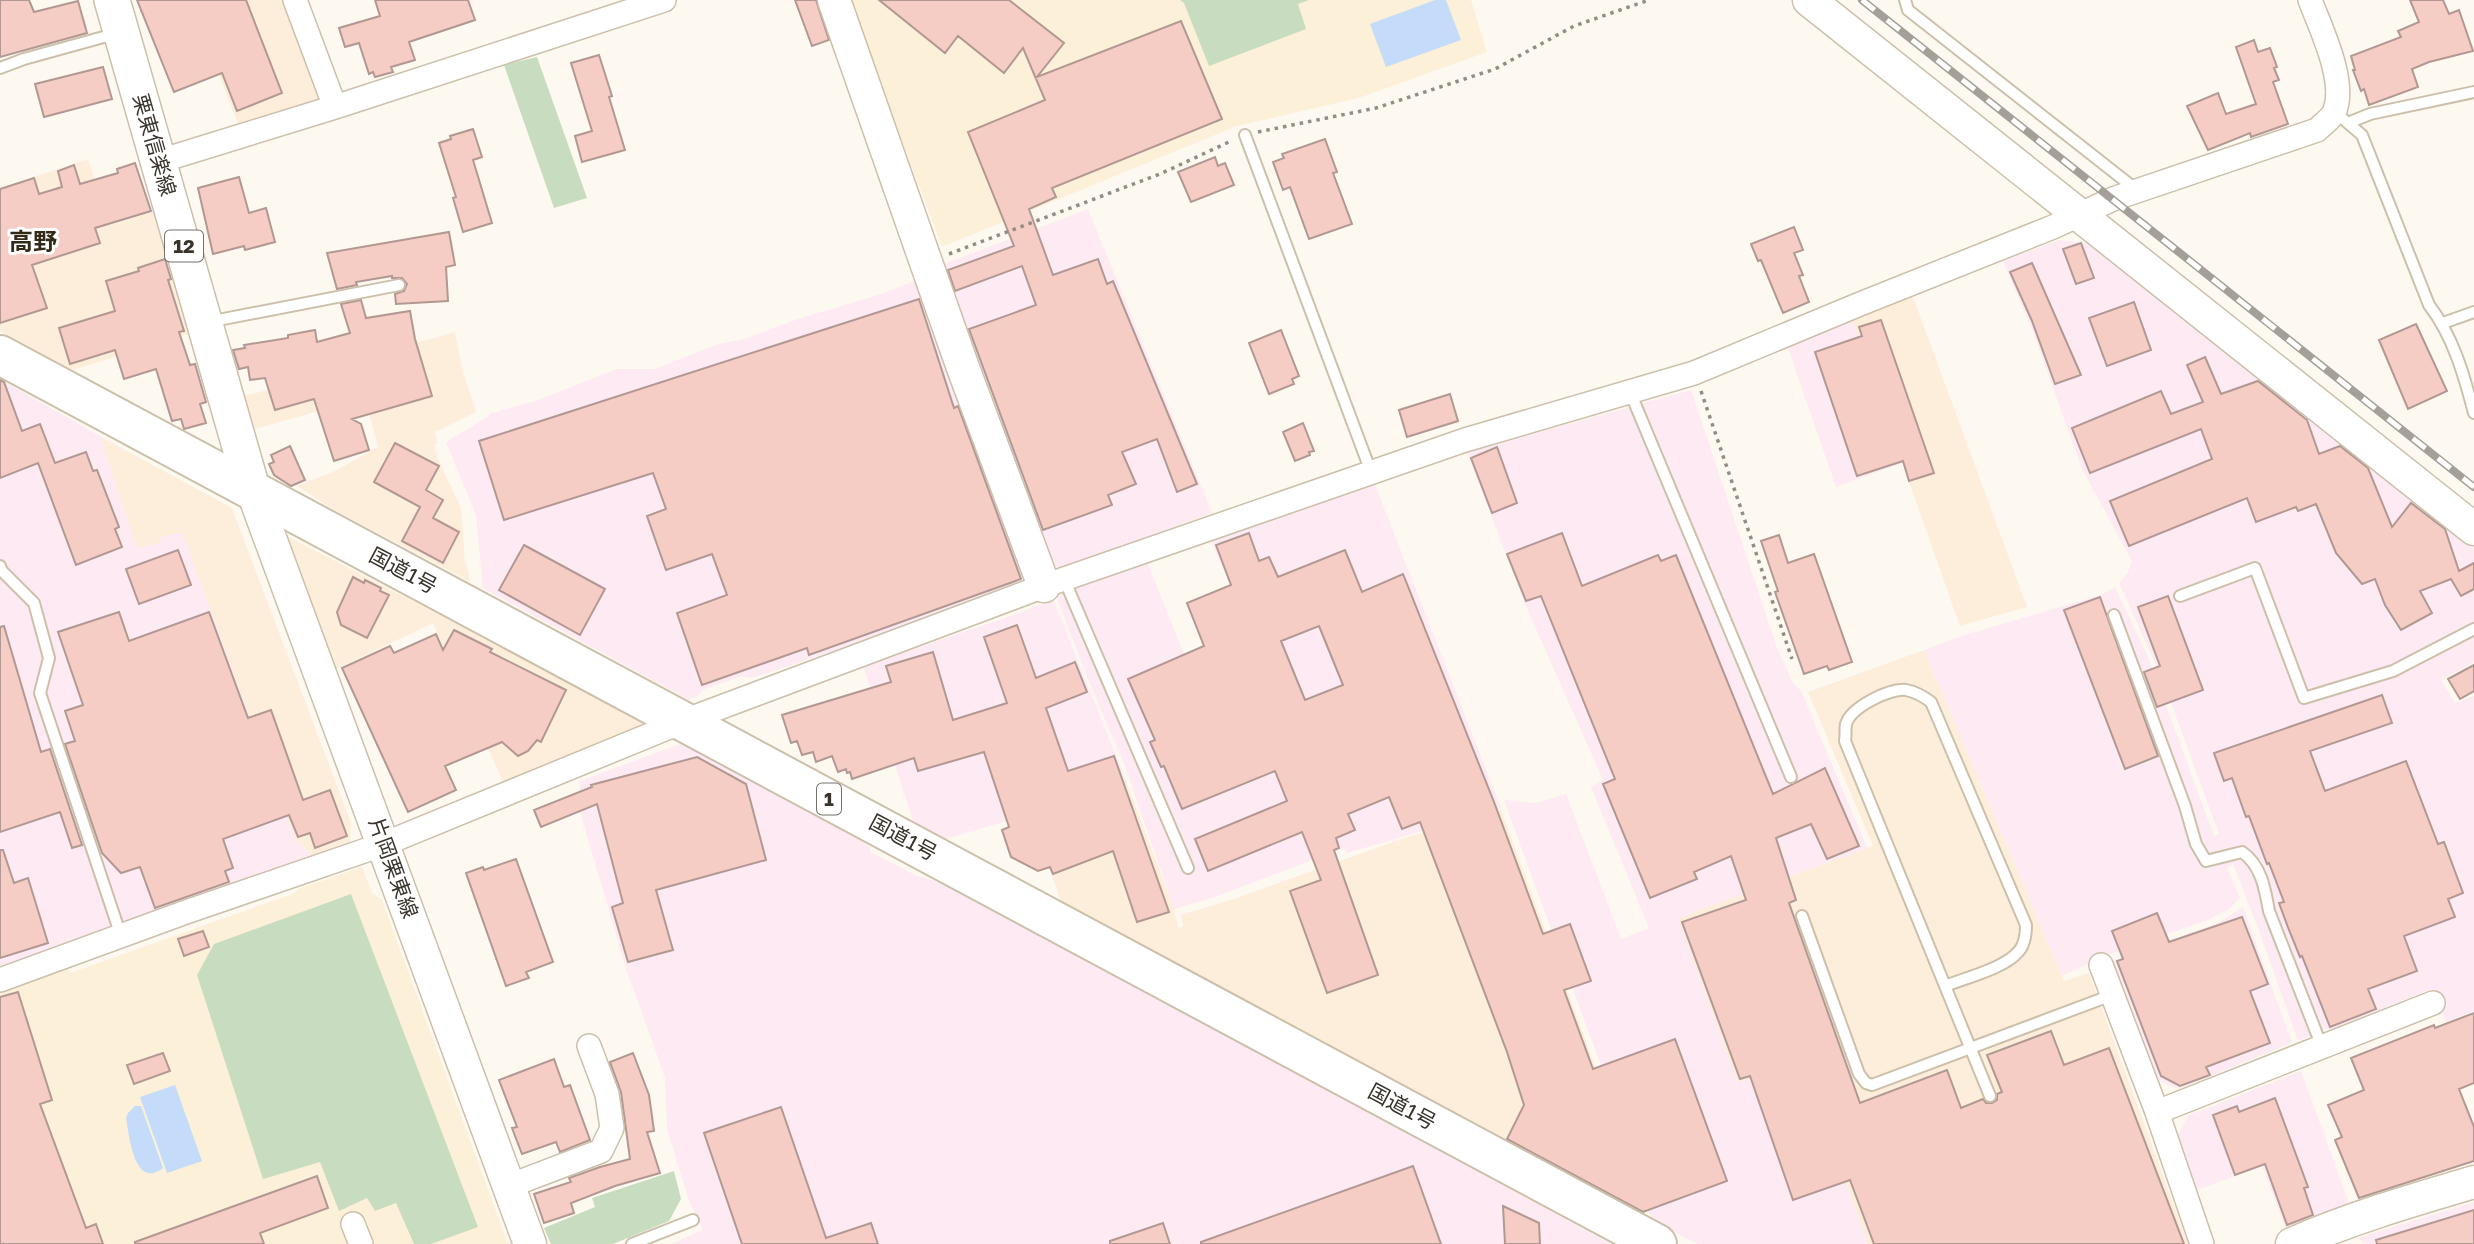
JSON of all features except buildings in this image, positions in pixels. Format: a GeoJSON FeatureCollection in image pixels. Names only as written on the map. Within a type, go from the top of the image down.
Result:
{"type":"FeatureCollection","features":[{"type":"Feature","properties":{"kind":"highway","name":"国道1号"},"geometry":{"type":"LineString","coordinates":[[0,355],[1657,1244]]}},
{"type":"Feature","properties":{"kind":"main road","name":"栗東信楽線"},"geometry":{"type":"LineString","coordinates":[[117,16],[253,492]]}},
{"type":"Feature","properties":{"kind":"street"},"geometry":{"type":"LineString","coordinates":[[295,0],[335,107]]}},
{"type":"Feature","properties":{"kind":"street"},"geometry":{"type":"LineString","coordinates":[[160,161],[664,0]]}},
{"type":"Feature","properties":{"kind":"street"},"geometry":{"type":"LineString","coordinates":[[835,0],[962,365],[1054,582]]}},
{"type":"Feature","properties":{"kind":"street"},"geometry":{"type":"LineString","coordinates":[[1809,0],[2474,529]]}},
{"type":"Feature","properties":{"kind":"street"},"geometry":{"type":"LineString","coordinates":[[0,980],[384,844],[684,721],[1054,582],[1465,440],[1694,373],[2080,216],[2113,199],[2317,130],[2342,118],[2332,61],[2310,0]]}},
{"type":"Feature","properties":{"kind":"street","name":"片岡栗東線"},"geometry":{"type":"LineString","coordinates":[[253,492],[530,1244]]}},
{"type":"Feature","properties":{"kind":"street"},"geometry":{"type":"LineString","coordinates":[[2101,965],[2157,1112],[2202,1244]]}},
{"type":"Feature","properties":{"kind":"street"},"geometry":{"type":"LineString","coordinates":[[2157,1112],[2433,1003]]}},
{"type":"Feature","properties":{"kind":"street"},"geometry":{"type":"LineString","coordinates":[[509,1186],[601,1151],[612,1128],[607,1094],[589,1046]]}},
{"type":"Feature","properties":{"kind":"street"},"geometry":{"type":"LineString","coordinates":[[2292,1244],[2474,1182]]}},
{"type":"Feature","properties":{"kind":"lane"},"geometry":{"type":"LineString","coordinates":[[1905,0],[1908,10],[2138,191]]}},
{"type":"Feature","properties":{"kind":"lane"},"geometry":{"type":"LineString","coordinates":[[0,68],[117,16]]}},
{"type":"Feature","properties":{"kind":"lane"},"geometry":{"type":"LineString","coordinates":[[2342,118],[2474,92]]}},
{"type":"Feature","properties":{"kind":"lane"},"geometry":{"type":"LineString","coordinates":[[2342,118],[2362,135],[2429,305],[2443,323],[2465,379],[2474,413]]}},
{"type":"Feature","properties":{"kind":"lane"},"geometry":{"type":"LineString","coordinates":[[1245,135],[1371,472]]}},
{"type":"Feature","properties":{"kind":"lane"},"geometry":{"type":"LineString","coordinates":[[206,323],[399,285]]}},
{"type":"Feature","properties":{"kind":"lane"},"geometry":{"type":"LineString","coordinates":[[2443,323],[2474,312]]}},
{"type":"Feature","properties":{"kind":"lane"},"geometry":{"type":"LineString","coordinates":[[1630,392],[1791,777]]}},
{"type":"Feature","properties":{"kind":"lane"},"geometry":{"type":"LineString","coordinates":[[0,566],[34,603],[49,658],[40,693],[121,936]]}},
{"type":"Feature","properties":{"kind":"lane"},"geometry":{"type":"LineString","coordinates":[[2180,596],[2255,568],[2304,698],[2393,671],[2474,629]]}},
{"type":"Feature","properties":{"kind":"lane"},"geometry":{"type":"LineString","coordinates":[[1054,582],[1188,868]]}},
{"type":"Feature","properties":{"kind":"lane"},"geometry":{"type":"LineString","coordinates":[[2115,615],[2185,806],[2196,844],[2206,861],[2242,852],[2254,860],[2266,889],[2269,911],[2322,1047]]}},
{"type":"Feature","properties":{"kind":"lane"},"geometry":{"type":"LineString","coordinates":[[1945,986],[2008,960],[2020,951],[2026,939],[2026,925],[1931,702],[1921,694],[1896,690],[1861,705],[1854,711],[1846,723],[1845,741],[1945,986],[1971,1048],[1990,1096]]}},
{"type":"Feature","properties":{"kind":"lane"},"geometry":{"type":"LineString","coordinates":[[1802,916],[1859,1074],[1866,1083],[1880,1083],[2112,995]]}},
{"type":"Feature","properties":{"kind":"lane"},"geometry":{"type":"LineString","coordinates":[[632,1244],[693,1220]]}},
{"type":"Feature","properties":{"kind":"path"},"geometry":{"type":"LineString","coordinates":[[927,261],[1160,174],[1245,135],[1376,108],[1495,69],[1574,26],[1649,0]]}},
{"type":"Feature","properties":{"kind":"path"},"geometry":{"type":"LineString","coordinates":[[1694,373],[1792,659]]}},
{"type":"Feature","properties":{"kind":"shaded area"},"geometry":{"type":"Polygon","coordinates":[[[189,0],[283,0],[322,99],[238,123],[189,0]]]}},
{"type":"Feature","properties":{"kind":"shaded area"},"geometry":{"type":"Polygon","coordinates":[[[849,0],[1471,0],[1487,52],[1359,98],[1237,126],[942,247],[849,0]]]}},
{"type":"Feature","properties":{"kind":"shaded area"},"geometry":{"type":"Polygon","coordinates":[[[88,159],[111,225],[162,209],[192,333],[73,370],[0,331],[0,188],[88,159]]]}},
{"type":"Feature","properties":{"kind":"shaded area"},"geometry":{"type":"Polygon","coordinates":[[[1088,209],[1212,513],[1060,568],[1049,562],[986,413],[944,264],[1088,209]]]}},
{"type":"Feature","properties":{"kind":"shaded area"},"geometry":{"type":"Polygon","coordinates":[[[2059,240],[2092,244],[2474,549],[2474,662],[2441,680],[2455,703],[2474,696],[2474,1011],[2446,1022],[2435,989],[2431,989],[2298,1041],[2233,864],[2227,868],[2240,898],[2229,909],[2210,919],[2107,955],[2062,976],[1924,650],[2101,595],[2115,587],[2148,657],[2214,836],[2219,834],[2163,681],[2119,583],[2129,571],[2132,561],[2082,469],[2033,332],[2003,261],[2059,240]]]}},
{"type":"Feature","properties":{"kind":"shaded area"},"geometry":{"type":"Polygon","coordinates":[[[922,278],[959,402],[1027,570],[1015,590],[752,678],[742,676],[702,690],[698,696],[689,700],[483,588],[476,515],[446,442],[489,414],[541,399],[617,369],[655,369],[718,344],[744,339],[922,278]]]}},
{"type":"Feature","properties":{"kind":"shaded area"},"geometry":{"type":"Polygon","coordinates":[[[1912,294],[2027,607],[1960,626],[1851,318],[1912,294]]]}},
{"type":"Feature","properties":{"kind":"shaded area"},"geometry":{"type":"Polygon","coordinates":[[[1851,318],[1902,463],[1836,487],[1787,345],[1851,318]]]}},
{"type":"Feature","properties":{"kind":"shaded area"},"geometry":{"type":"Polygon","coordinates":[[[455,332],[462,368],[476,412],[435,432],[437,444],[434,445],[461,508],[469,581],[334,510],[297,486],[335,471],[378,447],[365,398],[255,429],[244,396],[268,390],[267,385],[455,332]]]}},
{"type":"Feature","properties":{"kind":"shaded area"},"geometry":{"type":"Polygon","coordinates":[[[0,379],[103,438],[101,440],[137,548],[160,543],[159,538],[182,532],[294,838],[313,857],[0,970],[0,379]]]}},
{"type":"Feature","properties":{"kind":"shaded area"},"geometry":{"type":"Polygon","coordinates":[[[1691,390],[1777,648],[1793,683],[1801,691],[1867,848],[1678,918],[1738,1083],[1802,1060],[1868,1244],[1698,1244],[1651,1220],[1625,1132],[1504,800],[1536,803],[1566,794],[1621,939],[1649,928],[1591,787],[1603,780],[1525,604],[1467,452],[1691,390]]]}},
{"type":"Feature","properties":{"kind":"shaded area"},"geometry":{"type":"Polygon","coordinates":[[[103,438],[232,508],[351,823],[350,843],[313,857],[294,838],[182,533],[159,538],[160,543],[137,549],[101,440],[103,438]]]}},
{"type":"Feature","properties":{"kind":"shaded area"},"geometry":{"type":"Polygon","coordinates":[[[1374,482],[1501,808],[1347,853],[1344,848],[1215,897],[1174,909],[1125,766],[1056,596],[1147,562],[1207,712],[1273,684],[1210,539],[1374,482]]]}},
{"type":"Feature","properties":{"kind":"shaded area"},"geometry":{"type":"Polygon","coordinates":[[[287,536],[646,722],[643,729],[506,789],[433,623],[336,669],[287,536]]]}},
{"type":"Feature","properties":{"kind":"shaded area"},"geometry":{"type":"Polygon","coordinates":[[[1053,599],[1125,778],[1038,812],[945,839],[913,821],[863,666],[1017,614],[1053,599]]]}},
{"type":"Feature","properties":{"kind":"shaded area"},"geometry":{"type":"Polygon","coordinates":[[[1924,650],[2064,981],[2089,973],[2188,1244],[1868,1244],[1802,1061],[1738,1083],[1677,918],[1873,846],[1808,692],[1924,650]]]}},
{"type":"Feature","properties":{"kind":"shaded area"},"geometry":{"type":"Polygon","coordinates":[[[683,743],[851,833],[870,848],[870,852],[917,876],[953,886],[1611,1244],[671,1244],[703,1230],[689,1201],[667,1129],[665,1077],[626,969],[579,808],[580,781],[683,743]]]}},
{"type":"Feature","properties":{"kind":"shaded area"},"geometry":{"type":"Polygon","coordinates":[[[1125,778],[1174,909],[1178,928],[1183,926],[1181,915],[1234,899],[1404,838],[1501,810],[1628,1156],[1643,1216],[1061,901],[1036,832],[1040,810],[1125,778]]]}},
{"type":"Feature","properties":{"kind":"shaded area"},"geometry":{"type":"Polygon","coordinates":[[[362,867],[372,893],[382,900],[508,1244],[9,1244],[0,1215],[0,992],[68,968],[70,973],[362,867]]]}},
{"type":"Feature","properties":{"kind":"shaded area"},"geometry":{"type":"Polygon","coordinates":[[[2243,907],[2292,1043],[2178,1089],[2157,1080],[2113,961],[2220,922],[2243,907]]]}},
{"type":"Feature","properties":{"kind":"shaded area"},"geometry":{"type":"Polygon","coordinates":[[[2301,1071],[2349,1203],[2286,1229],[2262,1166],[2197,1190],[2178,1136],[2188,1116],[2301,1071]]]}},
{"type":"Feature","properties":{"kind":"shaded area"},"geometry":{"type":"Polygon","coordinates":[[[2474,1202],[2474,1244],[2367,1244],[2357,1238],[2474,1202]]]}},
{"type":"Feature","properties":{"kind":"green space"},"geometry":{"type":"Polygon","coordinates":[[[1180,0],[1309,0],[1298,4],[1306,29],[1209,66],[1184,3],[1180,0]]]}},
{"type":"Feature","properties":{"kind":"green space"},"geometry":{"type":"Polygon","coordinates":[[[537,57],[587,198],[554,208],[504,65],[537,57]]]}},
{"type":"Feature","properties":{"kind":"green space"},"geometry":{"type":"Polygon","coordinates":[[[351,894],[478,1227],[431,1244],[414,1244],[396,1203],[375,1211],[367,1198],[339,1211],[320,1162],[263,1179],[197,975],[214,944],[351,894]]]}},
{"type":"Feature","properties":{"kind":"green space"},"geometry":{"type":"Polygon","coordinates":[[[674,1171],[681,1199],[669,1221],[613,1244],[551,1244],[544,1228],[595,1207],[592,1198],[674,1171]]]}},
{"type":"Feature","properties":{"kind":"water"},"geometry":{"type":"Polygon","coordinates":[[[1435,0],[1446,0],[1461,40],[1386,67],[1370,24],[1435,0]]]}},
{"type":"Feature","properties":{"kind":"water"},"geometry":{"type":"Polygon","coordinates":[[[175,1085],[202,1161],[167,1173],[140,1097],[175,1085]]]}},
{"type":"Feature","properties":{"kind":"water"},"geometry":{"type":"Polygon","coordinates":[[[135,1106],[141,1106],[163,1168],[153,1173],[145,1172],[139,1167],[131,1147],[126,1118],[135,1106]]]}},
{"type":"Feature","properties":{"kind":"railway"},"geometry":{"type":"LineString","coordinates":[[1862,0],[2474,487]]}},
{"type":"Feature","properties":{"kind":"district","name":"高野"},"geometry":{"type":"Point","coordinates":[33,242]}}]}
